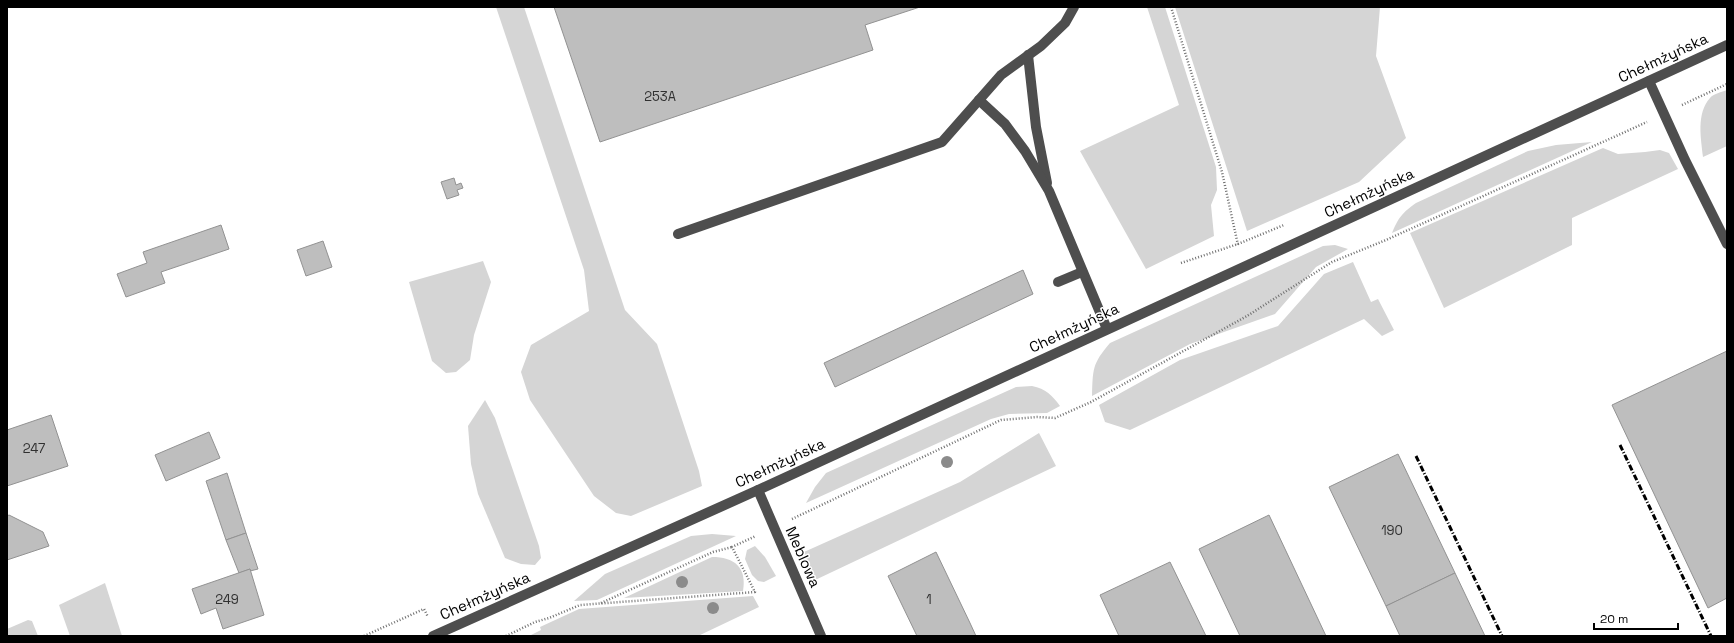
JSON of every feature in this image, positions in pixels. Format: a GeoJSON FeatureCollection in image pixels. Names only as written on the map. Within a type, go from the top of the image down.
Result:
{"type":"FeatureCollection","features":[{"type":"Feature","properties":{"kind":"street"},"geometry":{"type":"LineString","coordinates":[[678,234],[942,142],[1001,75],[1041,46],[1065,23],[1074,7]]}},
{"type":"Feature","properties":{"kind":"street","name":"Chełmżyńska"},"geometry":{"type":"LineString","coordinates":[[434,635],[758,490],[1727,45]]}},
{"type":"Feature","properties":{"kind":"street"},"geometry":{"type":"LineString","coordinates":[[1028,55],[1036,126],[1049,191]]}},
{"type":"Feature","properties":{"kind":"street"},"geometry":{"type":"LineString","coordinates":[[1649,81],[1727,244]]}},
{"type":"Feature","properties":{"kind":"street"},"geometry":{"type":"LineString","coordinates":[[979,100],[1005,124],[1025,151],[1049,191],[1107,329]]}},
{"type":"Feature","properties":{"kind":"street"},"geometry":{"type":"LineString","coordinates":[[1058,282],[1082,272]]}},
{"type":"Feature","properties":{"kind":"street","name":"Meblowa"},"geometry":{"type":"LineString","coordinates":[[758,490],[821,636]]}},
{"type":"Feature","properties":{"kind":"path"},"geometry":{"type":"LineString","coordinates":[[1172,7],[1222,172],[1243,267]]}},
{"type":"Feature","properties":{"kind":"path"},"geometry":{"type":"LineString","coordinates":[[599,604],[713,552],[732,547],[774,528],[1000,420],[1037,417],[1055,418],[1091,402],[1247,316],[1332,262],[1386,240],[1727,84]]}},
{"type":"Feature","properties":{"kind":"path"},"geometry":{"type":"LineString","coordinates":[[506,636],[536,622],[580,605],[755,592],[732,547]]}},
{"type":"Feature","properties":{"kind":"path"},"geometry":{"type":"LineString","coordinates":[[364,636],[424,609],[434,635]]}},
{"type":"Feature","properties":{"kind":"shaded area"},"geometry":{"type":"Polygon","coordinates":[[[496,7],[524,7],[625,310],[657,344],[699,471],[702,486],[631,516],[616,513],[594,496],[530,400],[521,372],[531,345],[589,311],[584,270],[496,7]]]}},
{"type":"Feature","properties":{"kind":"shaded area"},"geometry":{"type":"Polygon","coordinates":[[[1147,7],[1165,7],[1216,167],[1217,190],[1211,205],[1214,236],[1146,269],[1080,151],[1179,105],[1147,7]]]}},
{"type":"Feature","properties":{"kind":"shaded area"},"geometry":{"type":"Polygon","coordinates":[[[1175,7],[1380,7],[1376,56],[1406,138],[1359,182],[1247,231],[1175,7]]]}},
{"type":"Feature","properties":{"kind":"shaded area"},"geometry":{"type":"Polygon","coordinates":[[[1727,90],[1727,146],[1703,157],[1700,126],[1703,111],[1711,97],[1727,90]]]}},
{"type":"Feature","properties":{"kind":"shaded area"},"geometry":{"type":"Polygon","coordinates":[[[1592,142],[1392,233],[1401,216],[1416,203],[1528,151],[1556,145],[1592,142]]]}},
{"type":"Feature","properties":{"kind":"shaded area"},"geometry":{"type":"Polygon","coordinates":[[[1603,148],[1618,154],[1660,150],[1669,153],[1678,169],[1572,218],[1572,245],[1444,308],[1410,233],[1603,148]]]}},
{"type":"Feature","properties":{"kind":"shaded area"},"geometry":{"type":"Polygon","coordinates":[[[1335,245],[1348,249],[1316,267],[1275,314],[1190,344],[1092,396],[1093,373],[1095,367],[1100,356],[1110,343],[1323,246],[1335,245]]]}},
{"type":"Feature","properties":{"kind":"shaded area"},"geometry":{"type":"Polygon","coordinates":[[[483,261],[491,282],[474,335],[470,360],[456,372],[446,373],[432,361],[409,282],[483,261]]]}},
{"type":"Feature","properties":{"kind":"shaded area"},"geometry":{"type":"Polygon","coordinates":[[[1353,262],[1371,302],[1378,299],[1394,330],[1382,336],[1364,319],[1130,430],[1105,422],[1099,405],[1180,360],[1278,326],[1324,274],[1353,262]]]}},
{"type":"Feature","properties":{"kind":"shaded area"},"geometry":{"type":"Polygon","coordinates":[[[1032,386],[1048,393],[1060,406],[1047,413],[1009,414],[991,419],[806,503],[815,487],[826,473],[1016,387],[1032,386]]]}},
{"type":"Feature","properties":{"kind":"shaded area"},"geometry":{"type":"Polygon","coordinates":[[[485,400],[495,418],[539,546],[541,558],[535,565],[521,564],[505,558],[478,494],[471,464],[468,426],[485,400]]]}},
{"type":"Feature","properties":{"kind":"shaded area"},"geometry":{"type":"Polygon","coordinates":[[[1039,433],[1056,466],[813,581],[804,552],[960,482],[1039,433]]]}},
{"type":"Feature","properties":{"kind":"shaded area"},"geometry":{"type":"Polygon","coordinates":[[[712,534],[736,536],[597,600],[574,601],[605,574],[691,536],[712,534]]]}},
{"type":"Feature","properties":{"kind":"shaded area"},"geometry":{"type":"Polygon","coordinates":[[[755,546],[765,557],[776,576],[764,582],[758,581],[752,575],[745,559],[747,550],[755,546]]]}},
{"type":"Feature","properties":{"kind":"shaded area"},"geometry":{"type":"Polygon","coordinates":[[[712,557],[727,559],[733,561],[737,565],[743,576],[743,591],[624,598],[712,557]]]}},
{"type":"Feature","properties":{"kind":"shaded area"},"geometry":{"type":"Polygon","coordinates":[[[105,583],[122,636],[70,636],[59,605],[105,583]]]}},
{"type":"Feature","properties":{"kind":"shaded area"},"geometry":{"type":"Polygon","coordinates":[[[753,596],[759,607],[698,636],[529,636],[541,630],[540,627],[579,609],[753,596]]]}},
{"type":"Feature","properties":{"kind":"shaded area"},"geometry":{"type":"Polygon","coordinates":[[[28,620],[32,621],[38,636],[7,636],[7,629],[28,620]]]}},
{"type":"Feature","properties":{"kind":"building"},"geometry":{"type":"Polygon","coordinates":[[[554,7],[920,7],[865,25],[873,50],[600,142],[554,7]]]}},
{"type":"Feature","properties":{"kind":"building"},"geometry":{"type":"Polygon","coordinates":[[[454,178],[456,185],[461,183],[463,188],[457,190],[459,195],[447,199],[441,182],[454,178]]]}},
{"type":"Feature","properties":{"kind":"building"},"geometry":{"type":"Polygon","coordinates":[[[221,225],[229,249],[161,272],[165,283],[126,297],[117,274],[147,263],[143,252],[221,225]]]}},
{"type":"Feature","properties":{"kind":"building"},"geometry":{"type":"Polygon","coordinates":[[[323,241],[332,267],[306,276],[297,250],[323,241]]]}},
{"type":"Feature","properties":{"kind":"building"},"geometry":{"type":"Polygon","coordinates":[[[1023,270],[1033,294],[835,387],[824,363],[1023,270]]]}},
{"type":"Feature","properties":{"kind":"building"},"geometry":{"type":"Polygon","coordinates":[[[1727,351],[1727,598],[1708,608],[1612,405],[1727,351]]]}},
{"type":"Feature","properties":{"kind":"building"},"geometry":{"type":"Polygon","coordinates":[[[51,415],[68,466],[7,486],[7,430],[51,415]]]}},
{"type":"Feature","properties":{"kind":"building"},"geometry":{"type":"Polygon","coordinates":[[[209,432],[220,458],[166,481],[155,455],[209,432]]]}},
{"type":"Feature","properties":{"kind":"building"},"geometry":{"type":"Polygon","coordinates":[[[1398,454],[1455,573],[1386,606],[1329,487],[1398,454]]]}},
{"type":"Feature","properties":{"kind":"building"},"geometry":{"type":"Polygon","coordinates":[[[227,473],[246,533],[226,540],[206,481],[227,473]]]}},
{"type":"Feature","properties":{"kind":"building"},"geometry":{"type":"Polygon","coordinates":[[[9,515],[43,532],[49,546],[7,560],[7,516],[9,515]]]}},
{"type":"Feature","properties":{"kind":"building"},"geometry":{"type":"Polygon","coordinates":[[[1269,515],[1326,636],[1240,636],[1199,549],[1269,515]]]}},
{"type":"Feature","properties":{"kind":"building"},"geometry":{"type":"Polygon","coordinates":[[[246,533],[258,569],[250,571],[250,569],[239,573],[226,540],[246,533]]]}},
{"type":"Feature","properties":{"kind":"building"},"geometry":{"type":"Polygon","coordinates":[[[936,552],[976,636],[917,636],[888,576],[936,552]]]}},
{"type":"Feature","properties":{"kind":"building"},"geometry":{"type":"Polygon","coordinates":[[[1170,562],[1206,636],[1119,636],[1100,595],[1170,562]]]}},
{"type":"Feature","properties":{"kind":"building"},"geometry":{"type":"Polygon","coordinates":[[[250,569],[264,615],[223,629],[216,608],[201,614],[192,589],[250,569]]]}},
{"type":"Feature","properties":{"kind":"building"},"geometry":{"type":"Polygon","coordinates":[[[1455,573],[1485,636],[1400,636],[1386,606],[1455,573]]]}},
{"type":"Feature","properties":{"kind":"railway"},"geometry":{"type":"LineString","coordinates":[[1620,445],[1711,636]]}},
{"type":"Feature","properties":{"kind":"railway"},"geometry":{"type":"LineString","coordinates":[[1416,456],[1502,636]]}}]}
